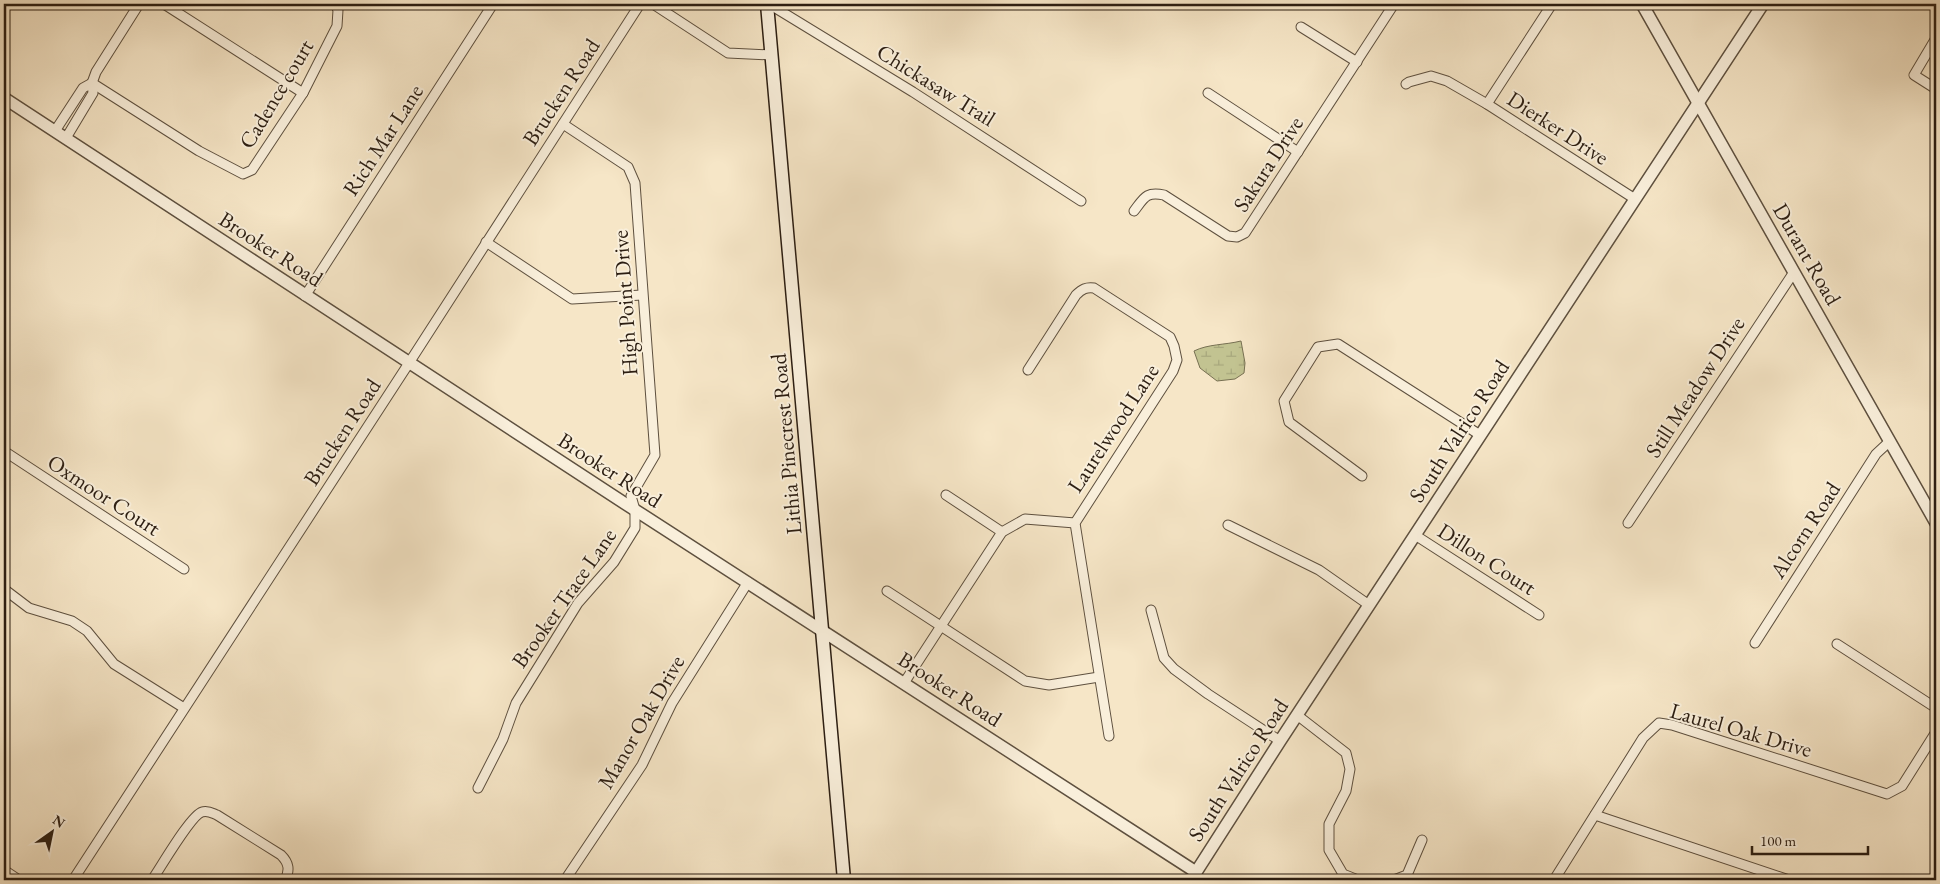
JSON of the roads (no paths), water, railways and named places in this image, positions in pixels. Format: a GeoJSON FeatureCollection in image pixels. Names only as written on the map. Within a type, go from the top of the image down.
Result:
{"type":"FeatureCollection","features":[{"type":"Feature","properties":{"kind":"main road","name":"Lithia Pinecrest Road"},"geometry":{"type":"LineString","coordinates":[[768,4],[844,880]]}},
{"type":"Feature","properties":{"kind":"street"},"geometry":{"type":"LineString","coordinates":[[66,138],[93,93],[92,83],[96,72],[139,4]]}},
{"type":"Feature","properties":{"kind":"street"},"geometry":{"type":"LineString","coordinates":[[164,4],[303,93]]}},
{"type":"Feature","properties":{"kind":"street","name":"Cadence court"},"geometry":{"type":"LineString","coordinates":[[92,83],[199,151],[243,174],[252,170],[303,93],[337,26],[338,10],[335,4]]}},
{"type":"Feature","properties":{"kind":"street","name":"Rich Mar Lane"},"geometry":{"type":"LineString","coordinates":[[305,296],[493,4]]}},
{"type":"Feature","properties":{"kind":"street","name":"Brucken Road"},"geometry":{"type":"LineString","coordinates":[[73,880],[410,363],[640,4]]}},
{"type":"Feature","properties":{"kind":"street"},"geometry":{"type":"LineString","coordinates":[[653,4],[728,52],[772,55]]}},
{"type":"Feature","properties":{"kind":"street","name":"Chickasaw Trail"},"geometry":{"type":"LineString","coordinates":[[768,4],[913,92],[1081,201]]}},
{"type":"Feature","properties":{"kind":"street","name":"Sakura Drive"},"geometry":{"type":"LineString","coordinates":[[1134,211],[1146,196],[1153,192],[1164,195],[1228,236],[1237,237],[1246,233],[1394,4]]}},
{"type":"Feature","properties":{"kind":"street","name":"Dierker Drive"},"geometry":{"type":"LineString","coordinates":[[1552,4],[1487,104],[1635,199]]}},
{"type":"Feature","properties":{"kind":"street","name":"Durant Road"},"geometry":{"type":"LineString","coordinates":[[1642,4],[1936,523]]}},
{"type":"Feature","properties":{"kind":"street","name":"South Valrico Road"},"geometry":{"type":"LineString","coordinates":[[1194,876],[1297,715],[1763,4]]}},
{"type":"Feature","properties":{"kind":"street"},"geometry":{"type":"LineString","coordinates":[[1301,27],[1357,62]]}},
{"type":"Feature","properties":{"kind":"street"},"geometry":{"type":"LineString","coordinates":[[1936,38],[1914,74],[1936,89]]}},
{"type":"Feature","properties":{"kind":"street"},"geometry":{"type":"LineString","coordinates":[[1406,84],[1431,76],[1447,81],[1487,104]]}},
{"type":"Feature","properties":{"kind":"street"},"geometry":{"type":"LineString","coordinates":[[55,131],[83,88],[92,83]]}},
{"type":"Feature","properties":{"kind":"street"},"geometry":{"type":"LineString","coordinates":[[1208,94],[1298,152]]}},
{"type":"Feature","properties":{"kind":"street","name":"Brooker Road"},"geometry":{"type":"LineString","coordinates":[[4,98],[305,296],[904,683],[1194,876]]}},
{"type":"Feature","properties":{"kind":"street"},"geometry":{"type":"LineString","coordinates":[[73,104],[82,110]]}},
{"type":"Feature","properties":{"kind":"street","name":"High Point Drive"},"geometry":{"type":"LineString","coordinates":[[563,124],[628,167],[635,183],[655,455],[631,496],[635,510]]}},
{"type":"Feature","properties":{"kind":"street"},"geometry":{"type":"LineString","coordinates":[[486,242],[572,299],[642,295]]}},
{"type":"Feature","properties":{"kind":"street","name":"Still Meadow Drive"},"geometry":{"type":"LineString","coordinates":[[1628,523],[1794,272]]}},
{"type":"Feature","properties":{"kind":"street","name":"Laurelwood Lane"},"geometry":{"type":"LineString","coordinates":[[1028,370],[1076,295],[1084,288],[1094,288],[1170,337],[1174,346],[1177,360],[1173,371],[1075,522],[1108,736]]}},
{"type":"Feature","properties":{"kind":"street"},"geometry":{"type":"LineString","coordinates":[[1362,476],[1289,422],[1284,401],[1318,347],[1338,344],[1480,435]]}},
{"type":"Feature","properties":{"kind":"street","name":"Alcorn Road"},"geometry":{"type":"LineString","coordinates":[[1755,643],[1876,454],[1890,441]]}},
{"type":"Feature","properties":{"kind":"street","name":"Oxmoor Court"},"geometry":{"type":"LineString","coordinates":[[4,451],[184,569]]}},
{"type":"Feature","properties":{"kind":"street"},"geometry":{"type":"LineString","coordinates":[[946,495],[1002,532]]}},
{"type":"Feature","properties":{"kind":"street","name":"Brooker Trace Lane"},"geometry":{"type":"LineString","coordinates":[[478,788],[503,739],[516,703],[578,603],[614,562],[635,528],[635,510]]}},
{"type":"Feature","properties":{"kind":"street"},"geometry":{"type":"LineString","coordinates":[[904,683],[1002,532],[1025,519],[1075,522]]}},
{"type":"Feature","properties":{"kind":"street"},"geometry":{"type":"LineString","coordinates":[[1228,524],[1319,570],[1370,605]]}},
{"type":"Feature","properties":{"kind":"street","name":"Dillon Court"},"geometry":{"type":"LineString","coordinates":[[1415,535],[1539,615]]}},
{"type":"Feature","properties":{"kind":"street","name":"Manor Oak Drive"},"geometry":{"type":"LineString","coordinates":[[565,880],[642,765],[672,703],[748,582]]}},
{"type":"Feature","properties":{"kind":"street"},"geometry":{"type":"LineString","coordinates":[[4,589],[28,608],[72,621],[87,630],[114,664],[184,708]]}},
{"type":"Feature","properties":{"kind":"street"},"geometry":{"type":"LineString","coordinates":[[887,591],[1025,681],[1049,685],[1099,677]]}},
{"type":"Feature","properties":{"kind":"street"},"geometry":{"type":"LineString","coordinates":[[1151,610],[1164,658],[1174,669],[1280,742]]}},
{"type":"Feature","properties":{"kind":"street"},"geometry":{"type":"LineString","coordinates":[[1837,644],[1936,708]]}},
{"type":"Feature","properties":{"kind":"street"},"geometry":{"type":"LineString","coordinates":[[1297,715],[1346,753],[1350,769],[1348,784],[1329,824],[1329,850],[1344,874],[1358,880]]}},
{"type":"Feature","properties":{"kind":"street","name":"Laurel Oak Drive"},"geometry":{"type":"LineString","coordinates":[[1554,880],[1642,738],[1659,723],[1672,725],[1887,794],[1902,786],[1936,732]]}},
{"type":"Feature","properties":{"kind":"street"},"geometry":{"type":"LineString","coordinates":[[152,880],[192,820],[201,812],[208,811],[281,855],[288,866],[288,874],[285,880]]}},
{"type":"Feature","properties":{"kind":"street"},"geometry":{"type":"LineString","coordinates":[[1595,815],[1789,880]]}},
{"type":"Feature","properties":{"kind":"street"},"geometry":{"type":"LineString","coordinates":[[1394,880],[1407,875],[1422,840]]}},
{"type":"Feature","properties":{"kind":"street"},"geometry":{"type":"LineString","coordinates":[[4,870],[19,880]]}}]}
